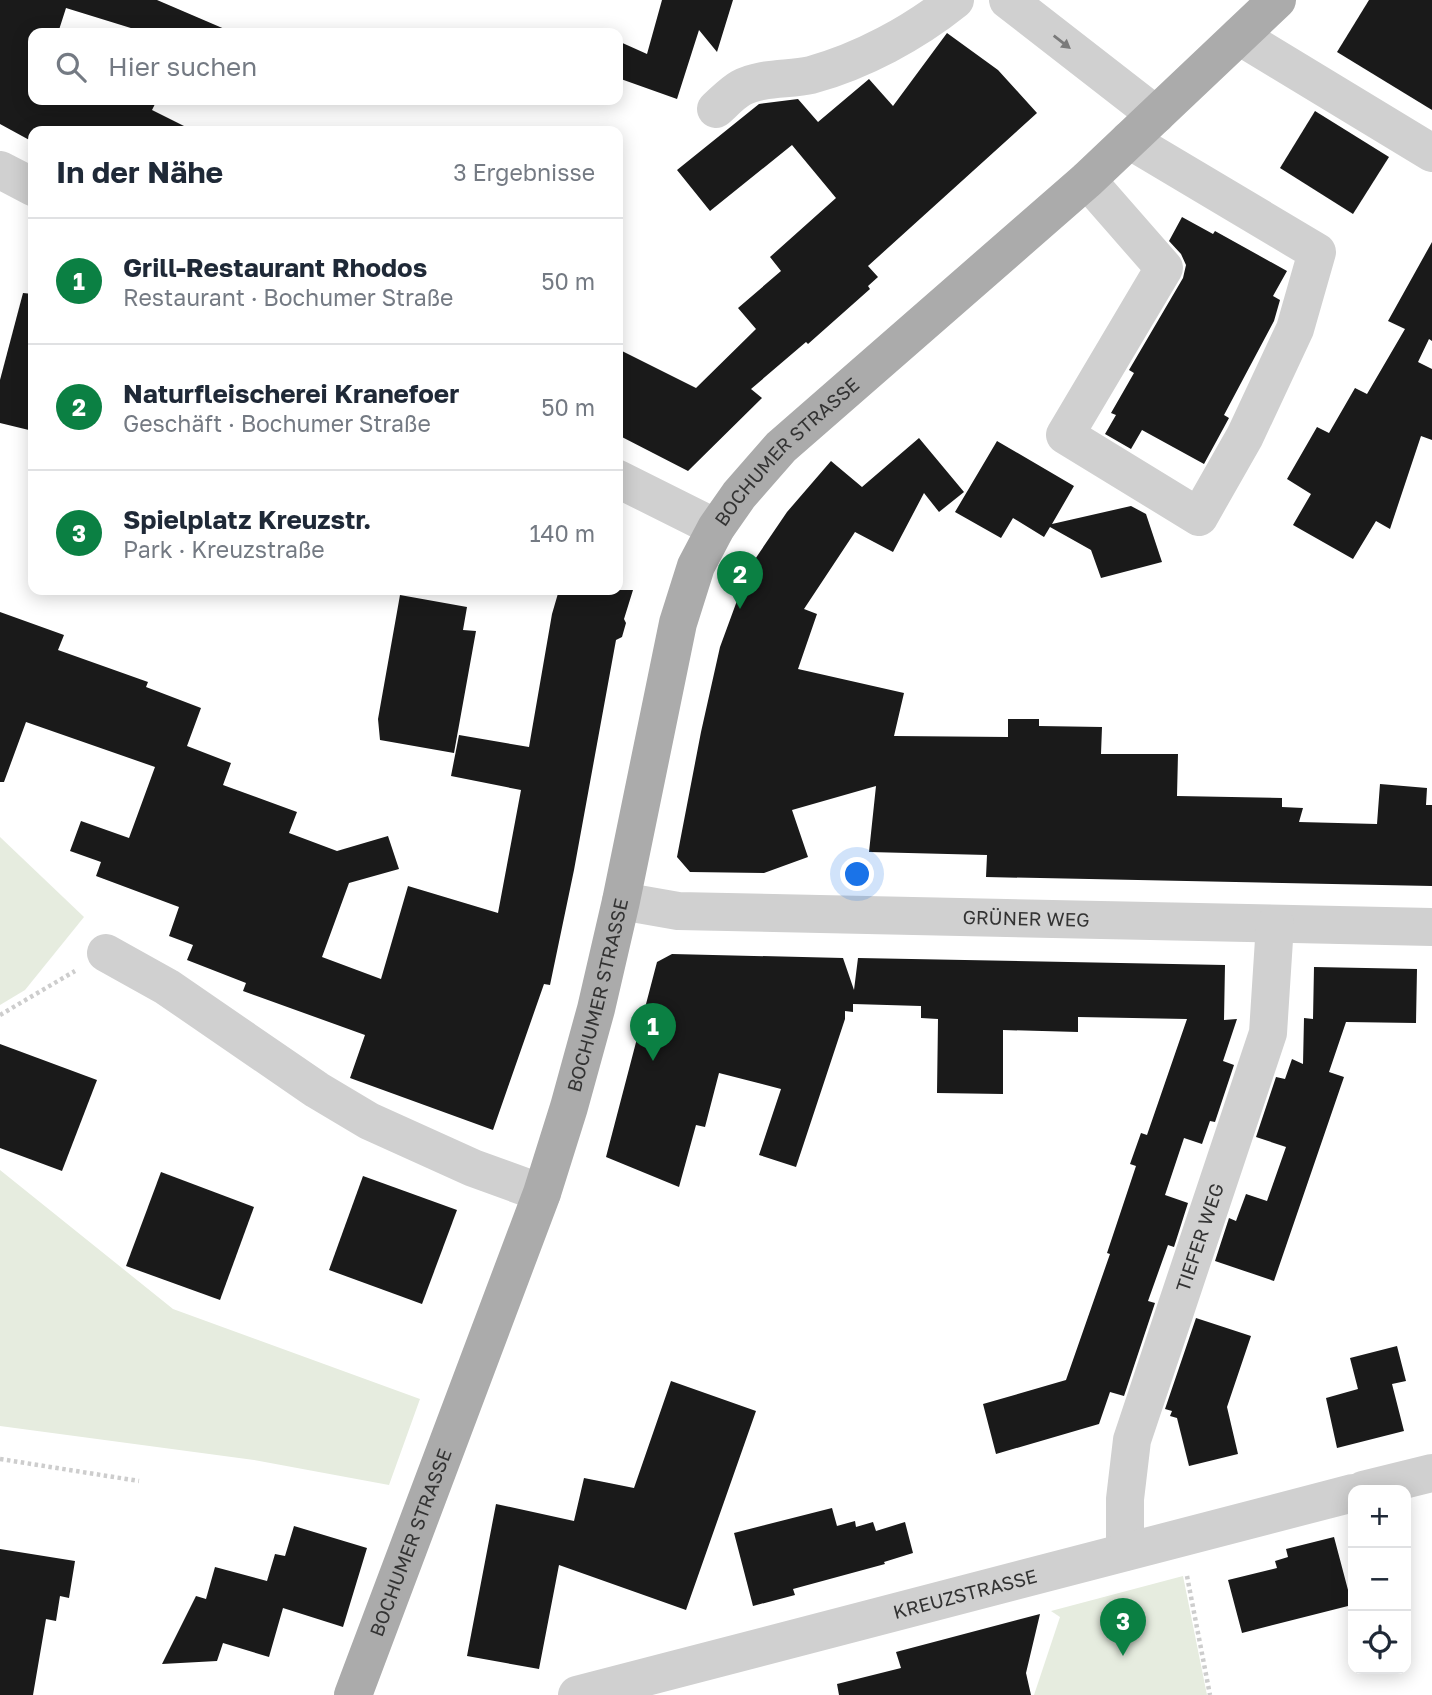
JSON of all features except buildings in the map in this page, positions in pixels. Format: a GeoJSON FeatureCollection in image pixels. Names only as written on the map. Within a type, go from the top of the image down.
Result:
{"type":"FeatureCollection","features":[{"type":"Feature","properties":{"kind":"main road","name":"BOCHUMER STRASSE"},"geometry":{"type":"LineString","coordinates":[[354,1695],[542,1193],[569,1107],[596,1009],[621,901],[678,623],[696,566],[716,528],[739,495],[781,447],[1087,180],[1277,0]]}},
{"type":"Feature","properties":{"kind":"street"},"geometry":{"type":"LineString","coordinates":[[716,109],[742,87],[809,75],[869,54],[940,12],[955,0]]}},
{"type":"Feature","properties":{"kind":"street"},"geometry":{"type":"LineString","coordinates":[[1008,0],[1143,128],[1317,252],[1294,329],[1245,436],[1199,517],[1065,435],[1164,268],[1087,180]]}},
{"type":"Feature","properties":{"kind":"street"},"geometry":{"type":"LineString","coordinates":[[1239,36],[1432,153]]}},
{"type":"Feature","properties":{"kind":"street"},"geometry":{"type":"LineString","coordinates":[[0,170],[28,184]]}},
{"type":"Feature","properties":{"kind":"street"},"geometry":{"type":"LineString","coordinates":[[623,482],[716,528]]}},
{"type":"Feature","properties":{"kind":"street","name":"GRÜNER WEG"},"geometry":{"type":"LineString","coordinates":[[621,901],[678,911],[1432,927]]}},
{"type":"Feature","properties":{"kind":"street","name":"TIEFER WEG"},"geometry":{"type":"LineString","coordinates":[[1125,1552],[1125,1499],[1132,1440],[1268,1032],[1275,924]]}},
{"type":"Feature","properties":{"kind":"street"},"geometry":{"type":"LineString","coordinates":[[106,953],[167,987],[317,1090],[369,1121],[473,1168],[542,1193]]}},
{"type":"Feature","properties":{"kind":"street"},"geometry":{"type":"LineString","coordinates":[[1383,1485],[1432,1473]]}},
{"type":"Feature","properties":{"kind":"street","name":"KREUZSTRASSE"},"geometry":{"type":"LineString","coordinates":[[577,1695],[1348,1494]]}},
{"type":"Feature","properties":{"kind":"path"},"geometry":{"type":"LineString","coordinates":[[0,1015],[106,953]]}},
{"type":"Feature","properties":{"kind":"path"},"geometry":{"type":"LineString","coordinates":[[0,1459],[139,1481]]}},
{"type":"Feature","properties":{"kind":"path"},"geometry":{"type":"LineString","coordinates":[[1179,1537],[1210,1695]]}},
{"type":"Feature","properties":{"kind":"shaded area"},"geometry":{"type":"Polygon","coordinates":[[[0,837],[84,917],[25,990],[0,1005],[0,837]]]}},
{"type":"Feature","properties":{"kind":"shaded area"},"geometry":{"type":"Polygon","coordinates":[[[0,1170],[173,1309],[420,1399],[389,1485],[254,1460],[0,1426],[0,1170]]]}},
{"type":"Feature","properties":{"kind":"shaded area"},"geometry":{"type":"Polygon","coordinates":[[[1183,1576],[1207,1695],[1034,1695],[1060,1617],[1051,1611],[1183,1576]]]}},
{"type":"Feature","properties":{"kind":"place","name":"Naturfleischerei Kranefoer"},"geometry":{"type":"Point","coordinates":[740,609]}},
{"type":"Feature","properties":{"kind":"place","name":"Grill-Restaurant Rhodos"},"geometry":{"type":"Point","coordinates":[653,1061]}},
{"type":"Feature","properties":{"kind":"place","name":"Spielplatz Kreuzstr."},"geometry":{"type":"Point","coordinates":[1123,1656]}}]}
